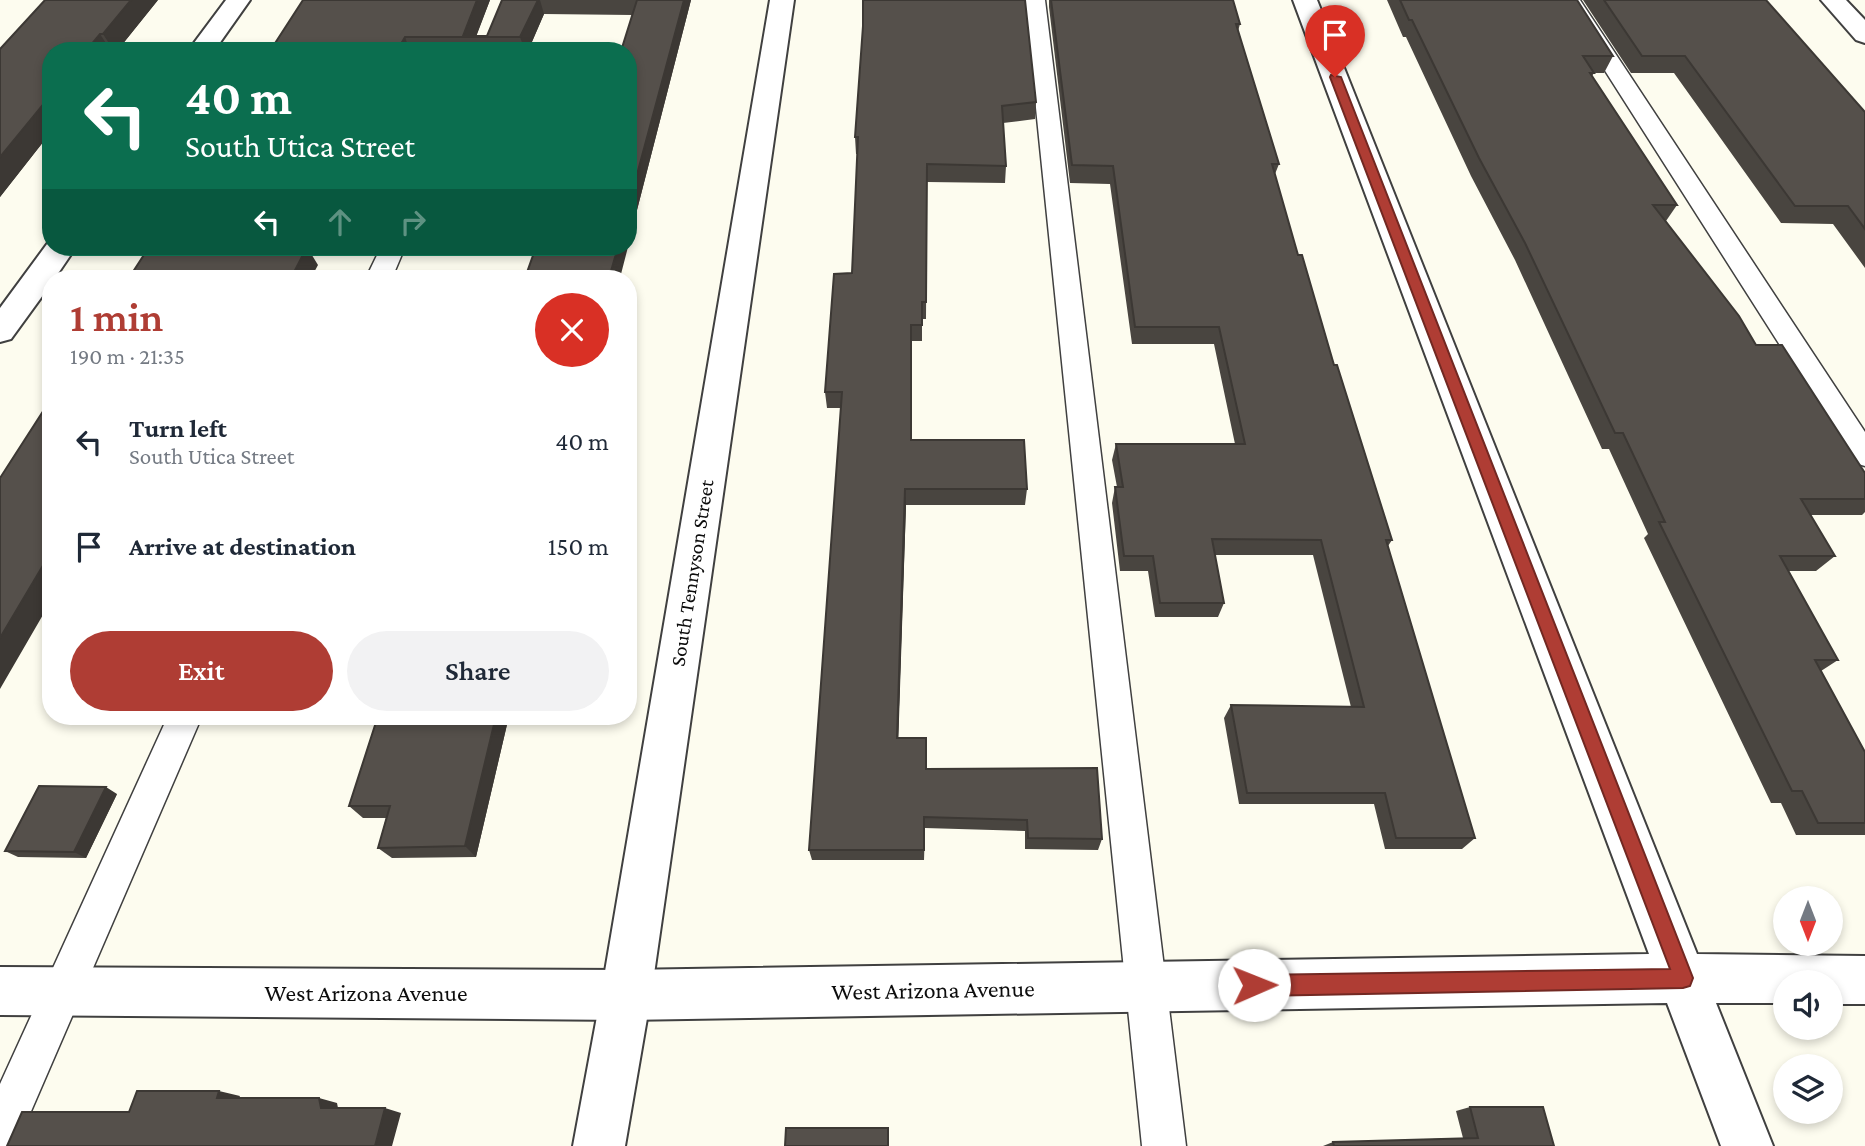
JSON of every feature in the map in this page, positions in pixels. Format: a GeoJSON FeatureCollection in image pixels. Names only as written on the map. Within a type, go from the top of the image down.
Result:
{"type":"FeatureCollection","features":[{"type":"Feature","properties":{"kind":"street"},"geometry":{"type":"LineString","coordinates":[[208,42],[238,0]]}},
{"type":"Feature","properties":{"kind":"street","name":"South Tennyson Street"},"geometry":{"type":"LineString","coordinates":[[599,1146],[626,995],[782,0]]}},
{"type":"Feature","properties":{"kind":"street"},"geometry":{"type":"LineString","coordinates":[[1306,0],[1747,1146]]}},
{"type":"Feature","properties":{"kind":"street"},"geometry":{"type":"LineString","coordinates":[[1833,0],[1865,34]]}},
{"type":"Feature","properties":{"kind":"street"},"geometry":{"type":"LineString","coordinates":[[0,331],[42,273]]}},
{"type":"Feature","properties":{"kind":"street","name":"West Arizona Avenue"},"geometry":{"type":"LineString","coordinates":[[0,990],[626,995],[1683,978],[1865,980]]}},
{"type":"Feature","properties":{"kind":"lane"},"geometry":{"type":"LineString","coordinates":[[1035,0],[1164,1146]]}},
{"type":"Feature","properties":{"kind":"lane"},"geometry":{"type":"LineString","coordinates":[[1570,0],[1865,455]]}},
{"type":"Feature","properties":{"kind":"lane"},"geometry":{"type":"LineString","coordinates":[[0,1133],[181,725]]}},
{"type":"Feature","properties":{"kind":"building"},"geometry":{"type":"Polygon","coordinates":[[[45,0],[131,0],[93,42],[42,42],[42,106],[0,157],[0,49],[45,0]]]}},
{"type":"Feature","properties":{"kind":"building"},"geometry":{"type":"Polygon","coordinates":[[[303,0],[477,0],[463,36],[487,36],[502,0],[538,0],[520,37],[405,37],[402,42],[276,42],[303,0]]]}},
{"type":"Feature","properties":{"kind":"building"},"geometry":{"type":"Polygon","coordinates":[[[637,0],[684,0],[637,175],[637,42],[624,42],[637,0]]]}},
{"type":"Feature","properties":{"kind":"building"},"geometry":{"type":"Polygon","coordinates":[[[863,0],[1025,0],[1036,102],[1002,106],[1006,166],[927,164],[926,302],[922,302],[922,325],[911,325],[911,440],[1024,440],[1027,489],[905,489],[897,738],[926,738],[926,769],[1097,768],[1102,839],[1028,838],[1027,820],[924,817],[924,850],[809,850],[842,392],[825,392],[834,274],[852,273],[858,137],[855,137],[863,0]]]}},
{"type":"Feature","properties":{"kind":"building"},"geometry":{"type":"Polygon","coordinates":[[[1051,0],[1233,0],[1240,24],[1236,24],[1279,164],[1272,164],[1298,255],[1302,255],[1334,365],[1337,365],[1392,540],[1386,540],[1475,838],[1396,838],[1385,793],[1247,793],[1231,705],[1364,707],[1321,540],[1212,539],[1224,603],[1160,603],[1153,556],[1124,556],[1115,487],[1123,487],[1116,444],[1245,444],[1219,327],[1135,327],[1113,166],[1072,165],[1051,0]]]}},
{"type":"Feature","properties":{"kind":"building"},"geometry":{"type":"Polygon","coordinates":[[[1400,0],[1577,0],[1613,56],[1583,56],[1594,73],[1590,73],[1677,205],[1653,205],[1739,316],[1756,345],[1782,345],[1865,473],[1865,499],[1801,499],[1835,556],[1780,556],[1838,660],[1815,660],[1865,752],[1865,823],[1818,823],[1802,791],[1792,791],[1659,522],[1665,522],[1623,433],[1615,433],[1525,243],[1400,0]]]}},
{"type":"Feature","properties":{"kind":"building"},"geometry":{"type":"Polygon","coordinates":[[[1604,0],[1766,0],[1865,112],[1865,229],[1848,206],[1795,206],[1685,56],[1642,56],[1604,0]]]}},
{"type":"Feature","properties":{"kind":"building"},"geometry":{"type":"Polygon","coordinates":[[[143,256],[302,256],[295,270],[134,270],[143,256]]]}},
{"type":"Feature","properties":{"kind":"building"},"geometry":{"type":"Polygon","coordinates":[[[533,256],[615,256],[611,270],[528,270],[533,256]]]}},
{"type":"Feature","properties":{"kind":"building"},"geometry":{"type":"Polygon","coordinates":[[[42,413],[42,567],[0,638],[0,478],[42,413]]]}},
{"type":"Feature","properties":{"kind":"building"},"geometry":{"type":"Polygon","coordinates":[[[375,725],[494,725],[465,846],[378,848],[390,806],[349,806],[375,725]]]}},
{"type":"Feature","properties":{"kind":"building"},"geometry":{"type":"Polygon","coordinates":[[[39,786],[106,787],[74,852],[5,851],[39,786]]]}},
{"type":"Feature","properties":{"kind":"building"},"geometry":{"type":"Polygon","coordinates":[[[137,1091],[219,1091],[217,1098],[319,1098],[321,1108],[385,1108],[375,1146],[7,1146],[22,1112],[129,1112],[137,1091]]]}},
{"type":"Feature","properties":{"kind":"building"},"geometry":{"type":"Polygon","coordinates":[[[1470,1107],[1543,1107],[1554,1146],[1334,1146],[1333,1142],[1478,1138],[1470,1107]]]}},
{"type":"Feature","properties":{"kind":"building"},"geometry":{"type":"Polygon","coordinates":[[[786,1128],[888,1128],[888,1146],[785,1146],[786,1128]]]}},
{"type":"Feature","properties":{"kind":"route"},"geometry":{"type":"LineString","coordinates":[[1254,985],[1683,978],[1335,77]]}}]}
